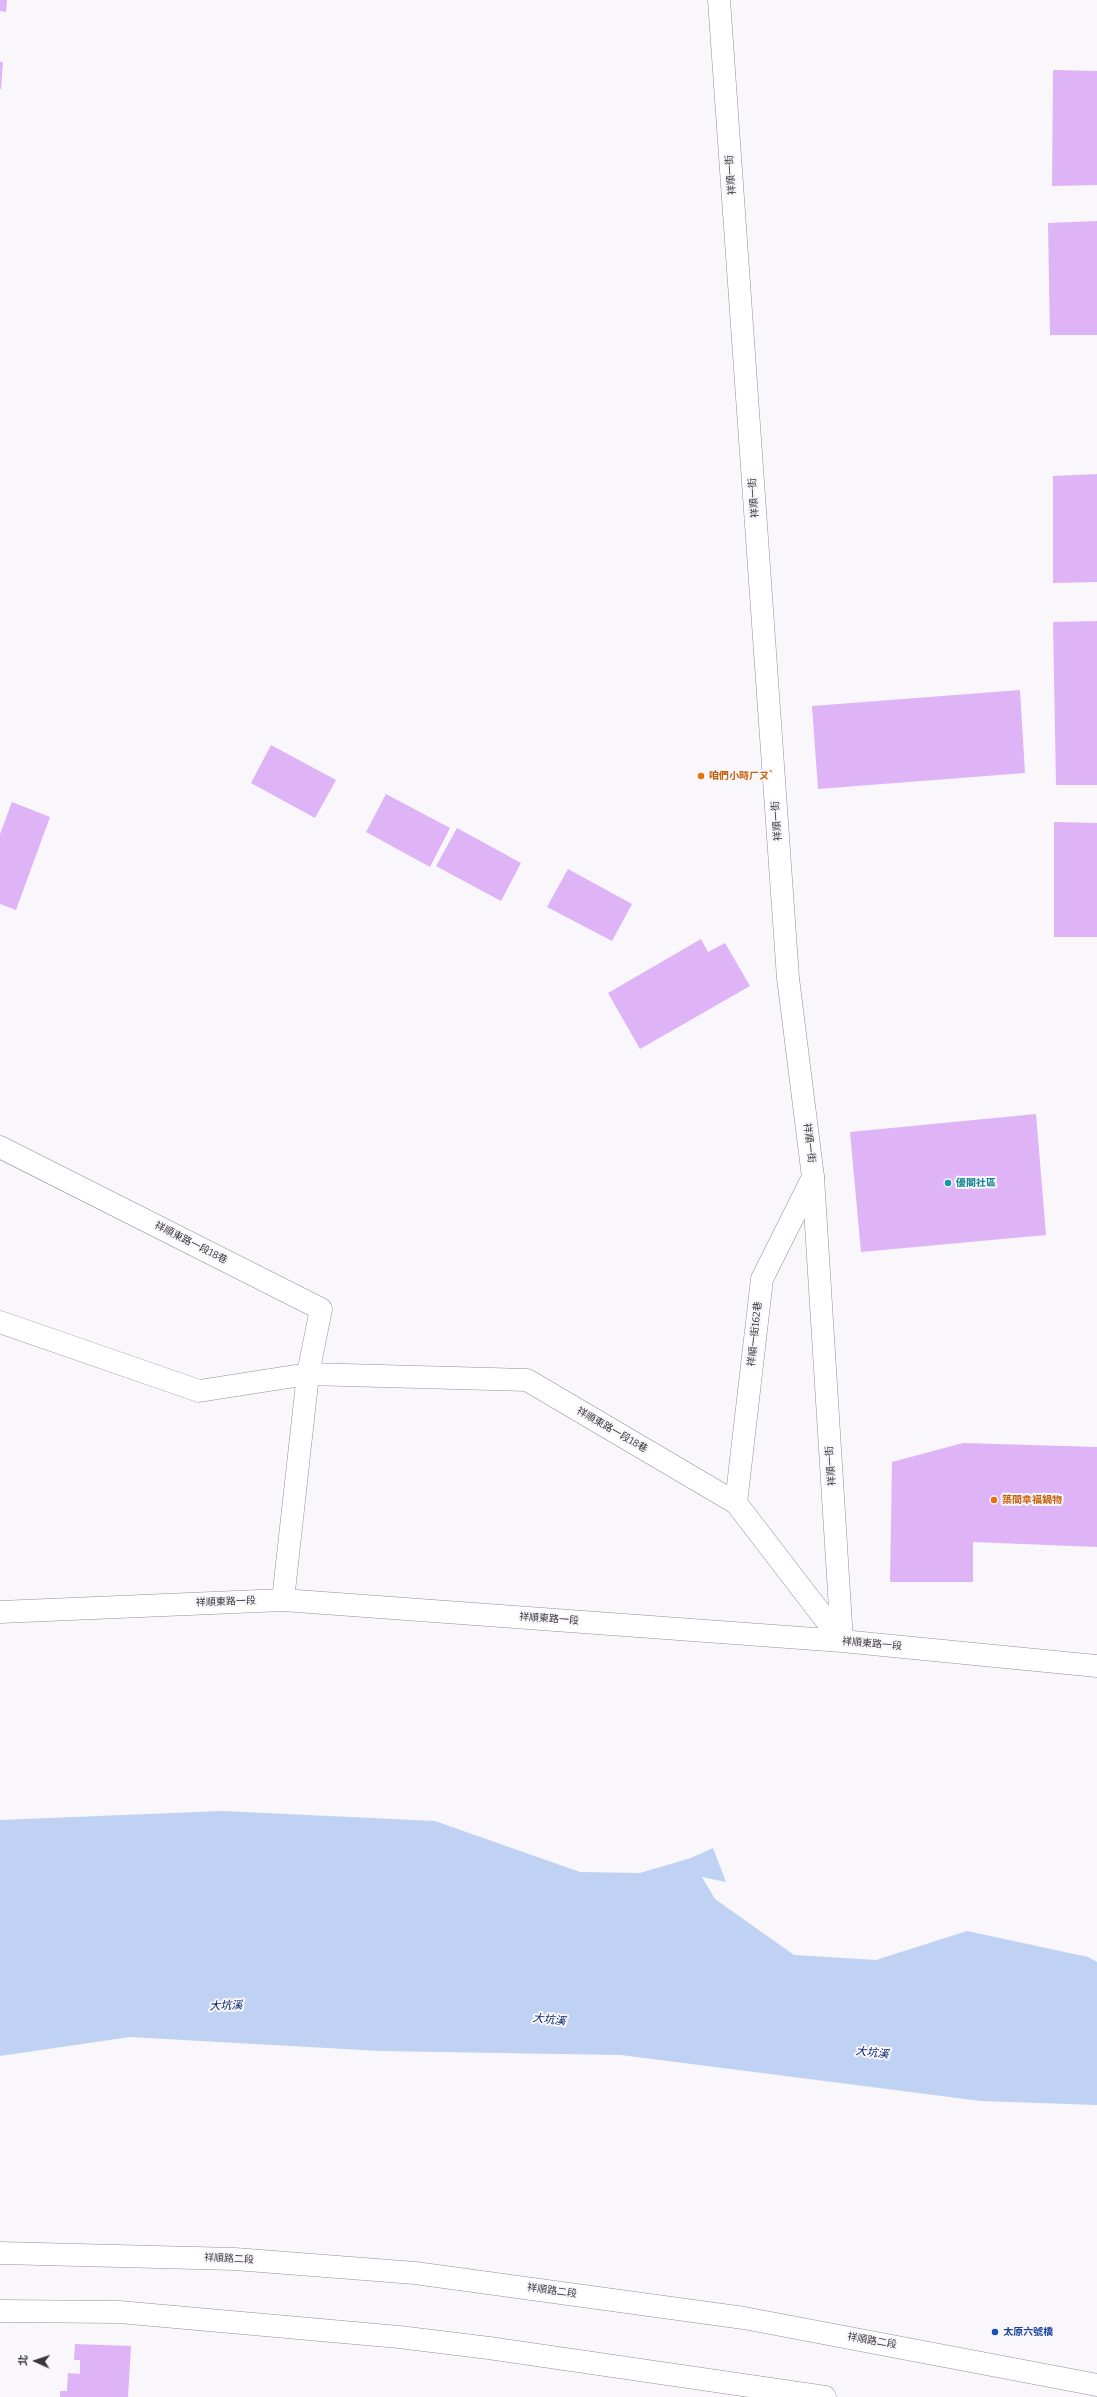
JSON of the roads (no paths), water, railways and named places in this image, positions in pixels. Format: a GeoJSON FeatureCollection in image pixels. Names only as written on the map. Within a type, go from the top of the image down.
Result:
{"type":"FeatureCollection","features":[{"type":"Feature","properties":{"kind":"street","name":"祥順一街"},"geometry":{"type":"LineString","coordinates":[[719,0],[788,978],[813,1177],[842,1641]]}},
{"type":"Feature","properties":{"kind":"street","name":"祥順東路一段18巷"},"geometry":{"type":"LineString","coordinates":[[0,1147],[321,1309],[308,1374]]}},
{"type":"Feature","properties":{"kind":"street","name":"祥順一街162巷"},"geometry":{"type":"LineString","coordinates":[[736,1503],[762,1279],[813,1177]]}},
{"type":"Feature","properties":{"kind":"street","name":"祥順東路一段18巷"},"geometry":{"type":"LineString","coordinates":[[0,1322],[200,1391],[308,1374],[527,1380],[736,1503],[842,1641]]}},
{"type":"Feature","properties":{"kind":"street"},"geometry":{"type":"LineString","coordinates":[[282,1600],[308,1374]]}},
{"type":"Feature","properties":{"kind":"street","name":"祥順東路一段"},"geometry":{"type":"LineString","coordinates":[[0,1612],[282,1600],[842,1641],[1097,1666]]}},
{"type":"Feature","properties":{"kind":"street","name":"祥順路二段"},"geometry":{"type":"LineString","coordinates":[[0,2253],[235,2259],[415,2273],[744,2318],[1097,2385]]}},
{"type":"Feature","properties":{"kind":"street"},"geometry":{"type":"LineString","coordinates":[[0,2312],[119,2312],[237,2324],[399,2337],[489,2348],[825,2397]]}},
{"type":"Feature","properties":{"kind":"water","name":"大坑溪"},"geometry":{"type":"Polygon","coordinates":[[[222,1811],[435,1821],[580,1872],[640,1873],[691,1858],[713,1848],[726,1882],[702,1877],[715,1899],[794,1955],[876,1960],[967,1931],[1088,1957],[1097,1962],[1097,2105],[981,2101],[621,2055],[380,2051],[130,2037],[0,2056],[0,1820],[222,1811]]]}},
{"type":"Feature","properties":{"kind":"place","name":"咱們小時ㄏㄡˋ"},"geometry":{"type":"Point","coordinates":[701,776]}},
{"type":"Feature","properties":{"kind":"place","name":"優閣社區"},"geometry":{"type":"Point","coordinates":[948,1183]}},
{"type":"Feature","properties":{"kind":"place","name":"築間幸福鍋物"},"geometry":{"type":"Point","coordinates":[994,1500]}},
{"type":"Feature","properties":{"kind":"place","name":"太原六號橋"},"geometry":{"type":"Point","coordinates":[995,2332]}}]}
